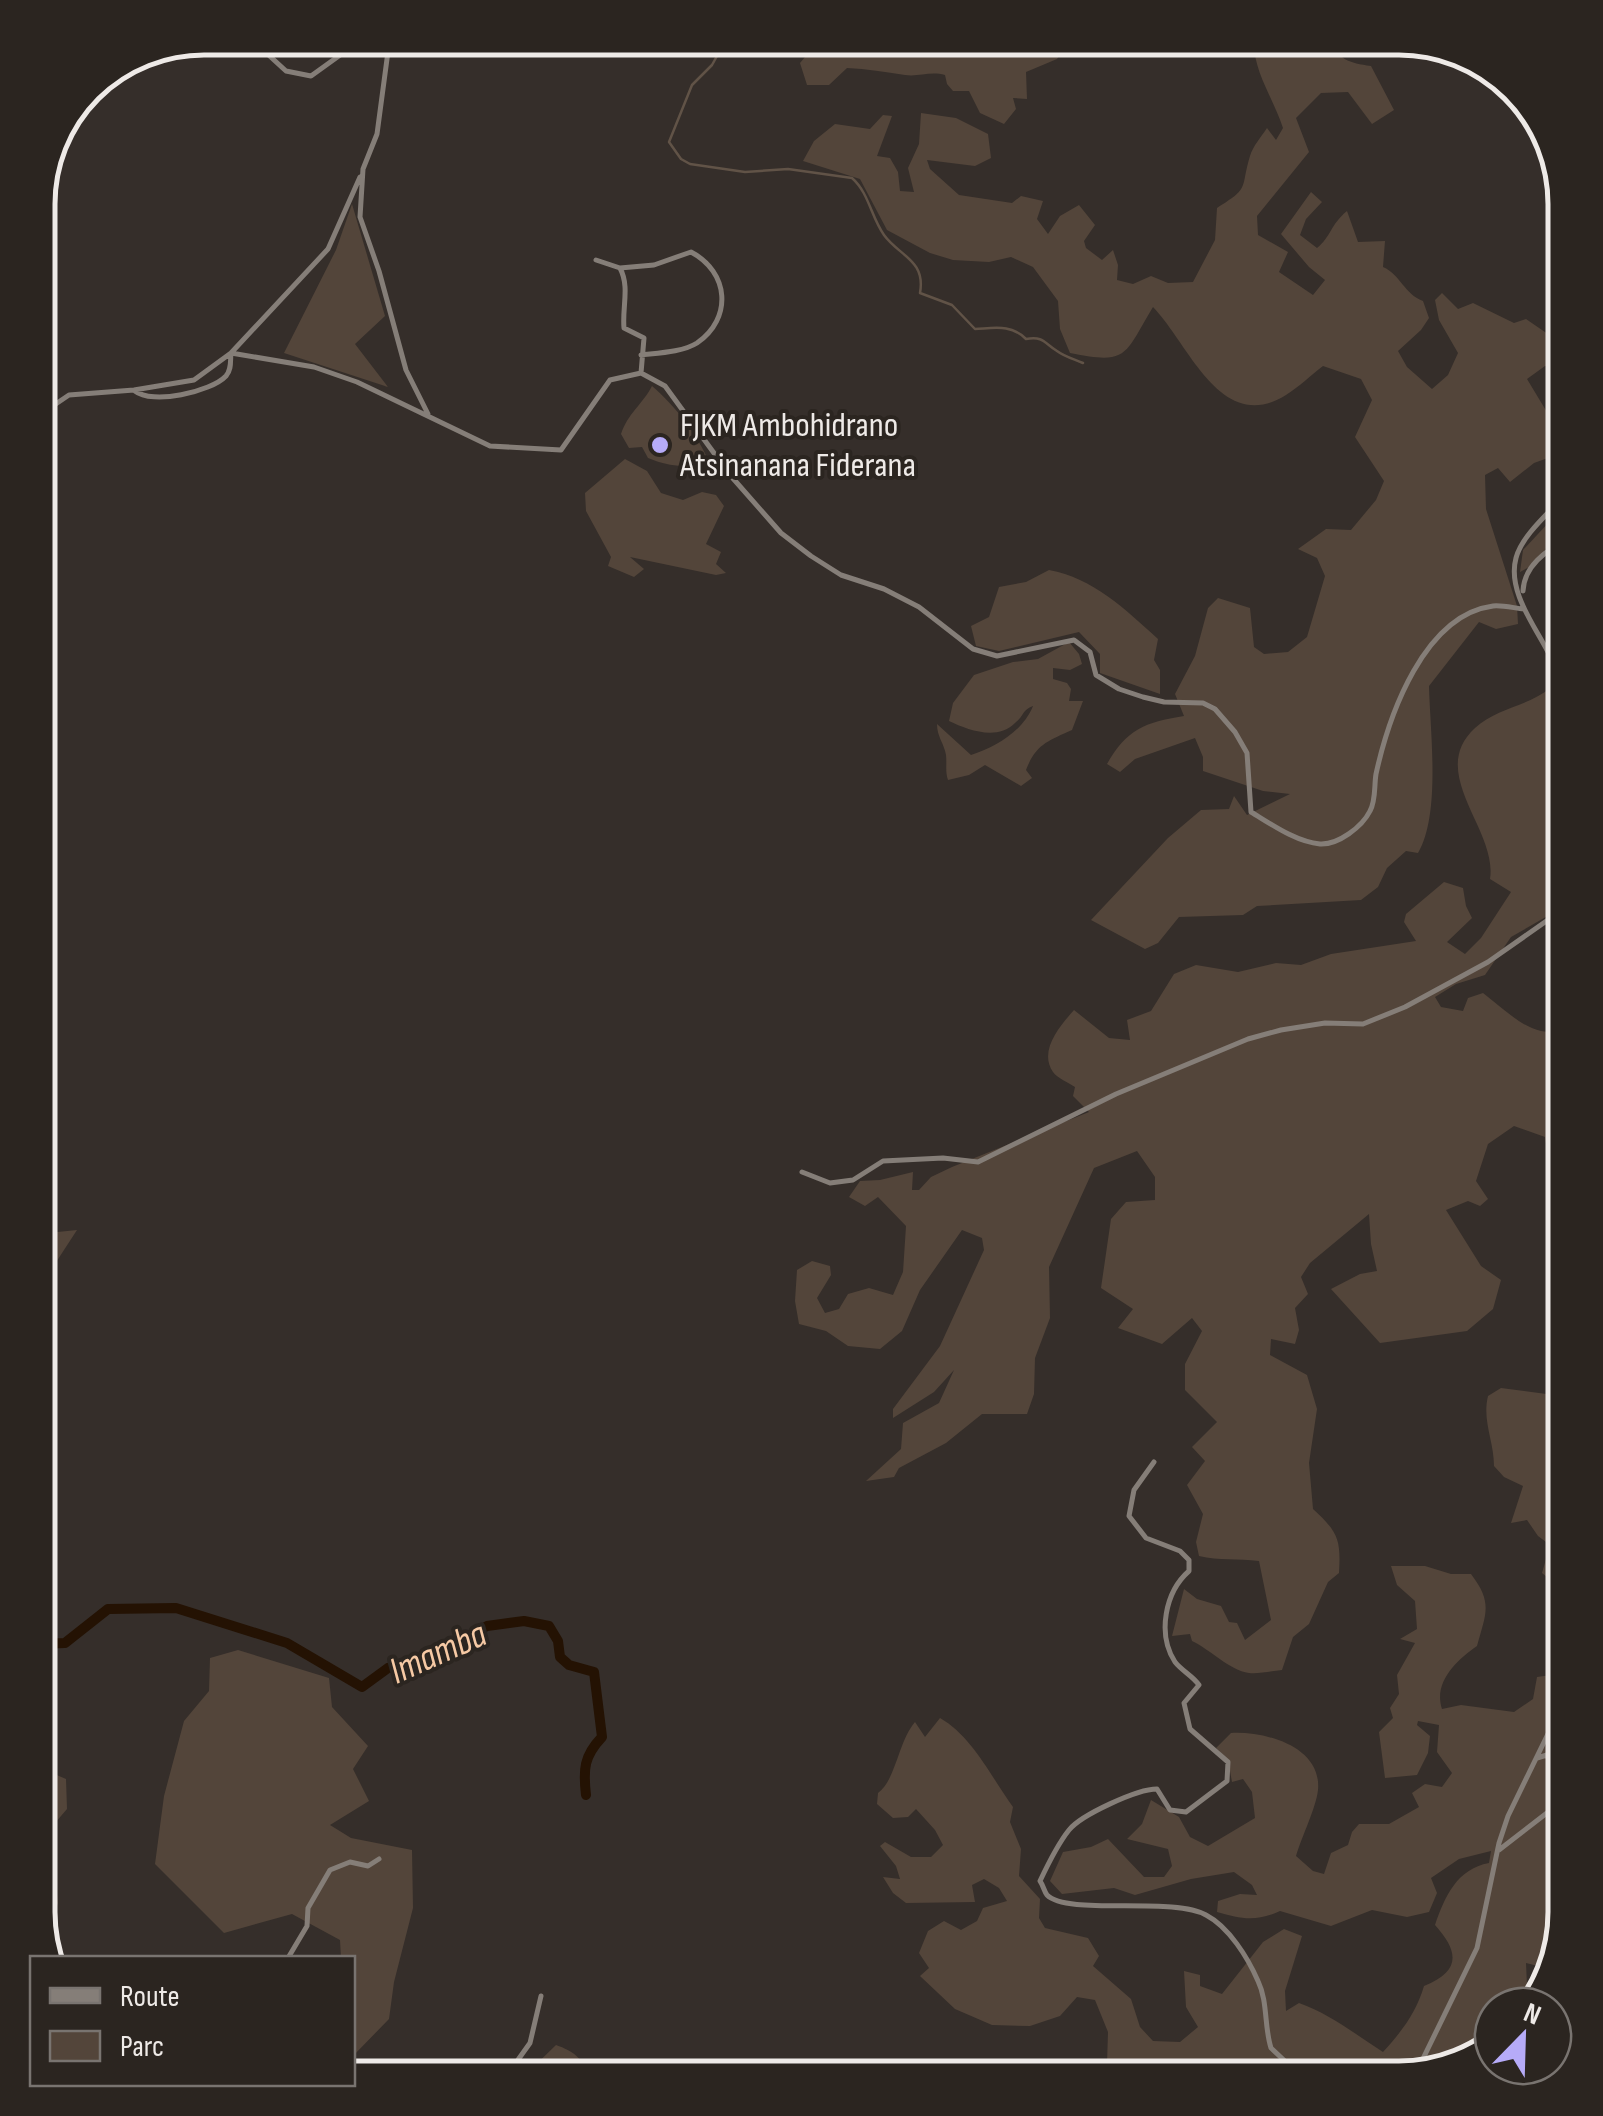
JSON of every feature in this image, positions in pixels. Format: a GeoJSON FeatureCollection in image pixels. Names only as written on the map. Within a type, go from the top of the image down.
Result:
{"type":"FeatureCollection","features":[{"type":"Feature","properties":{"kind":"street"},"geometry":{"type":"LineString","coordinates":[[269,55],[286,70],[311,76],[342,55]]}},
{"type":"Feature","properties":{"kind":"street"},"geometry":{"type":"LineString","coordinates":[[55,404],[69,394],[134,390],[194,380],[231,352],[328,248],[376,134],[387,55]]}},
{"type":"Feature","properties":{"kind":"street"},"geometry":{"type":"LineString","coordinates":[[364,170],[360,217],[406,370],[429,417]]}},
{"type":"Feature","properties":{"kind":"street"},"geometry":{"type":"LineString","coordinates":[[596,260],[620,268],[654,265],[691,252],[711,266],[722,283],[721,313],[694,345],[641,355]]}},
{"type":"Feature","properties":{"kind":"street"},"geometry":{"type":"LineString","coordinates":[[620,268],[627,282],[622,308],[624,328],[644,338],[641,373]]}},
{"type":"Feature","properties":{"kind":"street"},"geometry":{"type":"LineString","coordinates":[[134,390],[144,397],[164,398],[213,384],[230,370],[231,352]]}},
{"type":"Feature","properties":{"kind":"street"},"geometry":{"type":"LineString","coordinates":[[231,352],[314,367],[357,382],[490,446],[561,450],[610,380],[641,373],[665,386],[730,475],[781,533],[810,556],[840,575],[884,589],[919,607],[973,649],[997,656],[1074,640],[1090,652],[1096,675],[1120,689],[1164,702],[1202,703],[1215,709],[1247,754],[1251,812],[1277,828],[1317,844],[1336,842],[1369,813],[1393,719],[1432,641],[1482,610],[1494,606],[1524,609]]}},
{"type":"Feature","properties":{"kind":"street"},"geometry":{"type":"LineString","coordinates":[[1548,515],[1516,558],[1524,609],[1548,653]]}},
{"type":"Feature","properties":{"kind":"street"},"geometry":{"type":"LineString","coordinates":[[1524,609],[1523,584],[1548,549]]}},
{"type":"Feature","properties":{"kind":"street"},"geometry":{"type":"LineString","coordinates":[[802,1172],[830,1183],[852,1180],[883,1161],[943,1158],[978,1162],[1116,1094],[1248,1040],[1280,1030],[1363,1024],[1405,1008],[1488,962],[1548,920]]}},
{"type":"Feature","properties":{"kind":"street"},"geometry":{"type":"LineString","coordinates":[[1154,1462],[1134,1490],[1129,1516],[1146,1538],[1180,1552],[1189,1560],[1189,1571],[1174,1588],[1165,1615],[1165,1630],[1174,1660],[1199,1685],[1184,1703],[1187,1724],[1228,1762],[1229,1775],[1186,1812],[1170,1810],[1157,1789],[1142,1790],[1113,1802],[1070,1829],[1040,1881],[1047,1895],[1056,1900],[1102,1906],[1190,1908],[1206,1914],[1234,1942],[1258,1980],[1264,1996],[1270,2048],[1285,2061]]}},
{"type":"Feature","properties":{"kind":"street"},"geometry":{"type":"LineString","coordinates":[[1423,2059],[1477,1948],[1508,1816],[1548,1735]]}},
{"type":"Feature","properties":{"kind":"street"},"geometry":{"type":"LineString","coordinates":[[1537,1758],[1548,1752]]}},
{"type":"Feature","properties":{"kind":"street"},"geometry":{"type":"LineString","coordinates":[[1497,1852],[1548,1814]]}},
{"type":"Feature","properties":{"kind":"street"},"geometry":{"type":"LineString","coordinates":[[289,1956],[307,1926],[308,1908],[330,1870],[350,1862],[368,1866],[378,1859]]}},
{"type":"Feature","properties":{"kind":"street"},"geometry":{"type":"LineString","coordinates":[[517,2061],[530,2043],[542,1996]]}},
{"type":"Feature","properties":{"kind":"green space"},"geometry":{"type":"Polygon","coordinates":[[[807,55],[1060,55],[1026,72],[1027,99],[1013,98],[1016,109],[1004,124],[980,113],[969,91],[953,91],[945,75],[847,68],[829,85],[807,85],[800,63],[807,55]]]}},
{"type":"Feature","properties":{"kind":"green space"},"geometry":{"type":"Polygon","coordinates":[[[1255,55],[1340,55],[1371,66],[1394,110],[1372,124],[1348,92],[1321,93],[1296,118],[1309,152],[1257,216],[1258,235],[1288,252],[1279,272],[1313,295],[1325,280],[1281,234],[1311,192],[1322,202],[1306,219],[1300,235],[1317,248],[1347,211],[1358,242],[1385,241],[1383,267],[1423,301],[1429,318],[1398,351],[1407,367],[1432,389],[1448,375],[1458,353],[1439,320],[1435,300],[1442,293],[1458,309],[1473,303],[1514,323],[1526,319],[1548,334],[1548,366],[1527,379],[1548,414],[1548,458],[1534,463],[1510,482],[1498,468],[1485,475],[1486,509],[1517,606],[1518,624],[1496,629],[1479,622],[1429,686],[1432,795],[1430,817],[1418,853],[1406,851],[1387,868],[1378,887],[1361,900],[1257,906],[1243,915],[1179,917],[1158,943],[1145,949],[1091,920],[1168,838],[1201,810],[1229,809],[1234,796],[1247,815],[1290,794],[1263,791],[1203,771],[1203,757],[1195,738],[1135,759],[1120,772],[1107,764],[1129,735],[1158,721],[1184,716],[1175,694],[1195,656],[1208,608],[1218,598],[1250,608],[1254,647],[1264,654],[1288,652],[1307,637],[1325,576],[1317,558],[1298,549],[1326,529],[1351,530],[1376,500],[1384,481],[1355,437],[1372,400],[1361,379],[1323,366],[1286,395],[1263,405],[1243,404],[1225,395],[1209,380],[1153,307],[1123,352],[1104,358],[1070,353],[1060,329],[1058,301],[1033,267],[1011,257],[989,262],[953,260],[930,253],[887,230],[860,179],[803,161],[814,141],[835,124],[870,129],[883,115],[892,116],[877,156],[890,158],[898,172],[900,191],[914,192],[908,168],[919,144],[921,113],[956,118],[988,134],[991,158],[975,166],[927,160],[930,169],[959,195],[1012,203],[1021,196],[1043,201],[1037,219],[1048,234],[1060,216],[1079,205],[1095,225],[1084,241],[1086,248],[1102,260],[1113,250],[1117,280],[1133,284],[1151,276],[1168,283],[1193,282],[1215,240],[1217,208],[1240,191],[1251,152],[1267,128],[1276,140],[1283,128],[1255,55]]]}},
{"type":"Feature","properties":{"kind":"green space"},"geometry":{"type":"Polygon","coordinates":[[[352,204],[385,316],[355,344],[388,387],[284,353],[336,250],[352,204]]]}},
{"type":"Feature","properties":{"kind":"green space"},"geometry":{"type":"Polygon","coordinates":[[[652,386],[685,421],[709,462],[671,465],[648,458],[642,447],[629,448],[621,434],[652,386]]]}},
{"type":"Feature","properties":{"kind":"green space"},"geometry":{"type":"Polygon","coordinates":[[[625,459],[647,471],[661,493],[683,500],[702,492],[716,495],[724,506],[706,544],[721,552],[716,564],[726,573],[716,575],[630,557],[644,569],[634,577],[608,566],[611,557],[586,511],[585,493],[625,459]]]}},
{"type":"Feature","properties":{"kind":"green space"},"geometry":{"type":"Polygon","coordinates":[[[1548,523],[1548,546],[1535,564],[1520,572],[1523,550],[1548,523]]]}},
{"type":"Feature","properties":{"kind":"green space"},"geometry":{"type":"Polygon","coordinates":[[[1049,570],[1094,587],[1158,639],[1154,660],[1160,670],[1160,694],[1100,673],[1100,654],[1079,632],[999,651],[976,646],[971,626],[989,617],[999,587],[1026,582],[1049,570]]]}},
{"type":"Feature","properties":{"kind":"green space"},"geometry":{"type":"Polygon","coordinates":[[[1069,642],[1082,664],[1070,670],[1053,668],[1053,679],[1067,683],[1071,689],[1069,701],[1083,701],[1072,730],[1034,754],[1026,770],[1032,778],[1021,786],[985,765],[969,775],[948,780],[937,724],[971,755],[1008,737],[1033,706],[1000,732],[973,730],[949,721],[953,703],[974,675],[1013,662],[1038,659],[1069,642]]]}},
{"type":"Feature","properties":{"kind":"green space"},"geometry":{"type":"Polygon","coordinates":[[[1548,689],[1548,916],[1511,937],[1485,975],[1456,984],[1435,997],[1441,1007],[1463,1011],[1468,998],[1483,993],[1526,1025],[1548,1031],[1548,1157],[1545,1137],[1514,1126],[1488,1144],[1476,1181],[1488,1199],[1480,1206],[1468,1201],[1446,1210],[1481,1266],[1501,1280],[1493,1309],[1467,1331],[1380,1343],[1331,1289],[1360,1274],[1377,1271],[1369,1214],[1310,1263],[1301,1277],[1308,1294],[1295,1308],[1299,1330],[1295,1344],[1271,1339],[1270,1355],[1307,1375],[1317,1409],[1309,1463],[1313,1509],[1336,1537],[1339,1573],[1328,1582],[1309,1624],[1293,1637],[1282,1670],[1242,1671],[1192,1641],[1190,1634],[1172,1636],[1184,1589],[1197,1599],[1221,1606],[1229,1622],[1237,1623],[1245,1640],[1271,1620],[1259,1561],[1199,1556],[1196,1542],[1203,1514],[1187,1485],[1205,1461],[1192,1447],[1217,1422],[1185,1390],[1185,1364],[1202,1331],[1192,1318],[1162,1344],[1118,1328],[1133,1309],[1101,1288],[1111,1219],[1126,1202],[1155,1200],[1155,1177],[1137,1151],[1094,1168],[1049,1267],[1050,1318],[1035,1358],[1034,1394],[1027,1414],[982,1414],[946,1443],[899,1468],[894,1477],[866,1481],[901,1449],[903,1423],[939,1403],[954,1370],[934,1392],[893,1418],[893,1409],[940,1346],[984,1250],[982,1238],[962,1230],[920,1290],[902,1331],[880,1349],[848,1346],[826,1331],[799,1324],[795,1301],[797,1270],[812,1261],[830,1266],[831,1275],[817,1298],[825,1313],[839,1309],[848,1294],[869,1288],[893,1295],[903,1272],[906,1226],[878,1197],[865,1206],[849,1197],[860,1181],[913,1172],[912,1190],[919,1190],[931,1177],[952,1167],[1089,1112],[1073,1096],[1075,1087],[1055,1074],[1049,1064],[1053,1038],[1074,1010],[1109,1038],[1130,1040],[1127,1020],[1151,1011],[1174,974],[1196,965],[1238,972],[1276,963],[1301,965],[1331,954],[1416,941],[1404,922],[1406,914],[1444,882],[1463,888],[1472,918],[1447,942],[1465,954],[1481,938],[1511,892],[1490,879],[1490,860],[1460,783],[1462,745],[1483,721],[1548,689]]]}},
{"type":"Feature","properties":{"kind":"green space"},"geometry":{"type":"Polygon","coordinates":[[[77,1230],[55,1264],[55,1232],[77,1230]]]}},
{"type":"Feature","properties":{"kind":"green space"},"geometry":{"type":"Polygon","coordinates":[[[1501,1388],[1548,1394],[1548,1544],[1527,1520],[1511,1523],[1523,1486],[1504,1477],[1494,1466],[1486,1414],[1488,1396],[1501,1388]]]}},
{"type":"Feature","properties":{"kind":"green space"},"geometry":{"type":"Polygon","coordinates":[[[1548,1552],[1548,1578],[1542,1573],[1548,1552]]]}},
{"type":"Feature","properties":{"kind":"green space"},"geometry":{"type":"Polygon","coordinates":[[[1391,1566],[1425,1566],[1451,1574],[1471,1574],[1485,1601],[1477,1646],[1444,1681],[1442,1709],[1461,1705],[1514,1712],[1533,1699],[1537,1677],[1548,1675],[1547,1931],[1538,1966],[1526,1963],[1527,1986],[1473,1986],[1473,2041],[1456,2050],[1418,2060],[1107,2061],[1108,2032],[1095,2000],[1077,1997],[1060,2016],[1030,2026],[992,2025],[955,2009],[920,1976],[929,1968],[919,1953],[928,1931],[944,1921],[961,1930],[977,1921],[983,1908],[1007,1901],[999,1888],[984,1879],[972,1885],[975,1902],[906,1903],[893,1893],[883,1877],[900,1879],[896,1866],[880,1846],[885,1842],[911,1857],[931,1857],[943,1845],[916,1809],[908,1817],[893,1818],[877,1804],[878,1793],[889,1779],[915,1722],[925,1737],[940,1718],[972,1747],[1013,1807],[1010,1822],[1021,1849],[1019,1876],[1040,1899],[1039,1918],[1045,1928],[1088,1938],[1099,1956],[1093,1966],[1131,1999],[1140,2027],[1153,2041],[1180,2042],[1198,2027],[1186,2007],[1184,1971],[1200,1975],[1200,1986],[1222,1994],[1263,1942],[1284,1929],[1302,1936],[1285,1991],[1286,2011],[1299,2003],[1383,2052],[1408,2021],[1424,1986],[1450,1967],[1449,1944],[1435,1925],[1454,1885],[1468,1871],[1489,1863],[1491,1851],[1459,1859],[1431,1878],[1437,1893],[1429,1912],[1407,1917],[1372,1910],[1331,1926],[1280,1911],[1248,1918],[1217,1912],[1218,1901],[1240,1894],[1257,1895],[1252,1885],[1234,1872],[1135,1895],[1114,1888],[1062,1894],[1050,1881],[1063,1852],[1108,1839],[1144,1877],[1164,1877],[1172,1866],[1168,1849],[1127,1839],[1142,1824],[1151,1800],[1179,1817],[1190,1837],[1208,1846],[1255,1818],[1252,1792],[1243,1779],[1232,1782],[1228,1760],[1216,1748],[1231,1733],[1259,1735],[1288,1744],[1311,1762],[1318,1790],[1296,1856],[1313,1871],[1324,1874],[1331,1853],[1348,1845],[1359,1824],[1389,1824],[1419,1807],[1412,1793],[1425,1784],[1442,1787],[1452,1773],[1437,1752],[1439,1725],[1418,1721],[1417,1725],[1430,1736],[1428,1753],[1417,1775],[1385,1778],[1379,1732],[1393,1718],[1390,1708],[1399,1694],[1397,1675],[1415,1643],[1400,1639],[1417,1629],[1415,1601],[1397,1585],[1391,1566]]]}},
{"type":"Feature","properties":{"kind":"green space"},"geometry":{"type":"Polygon","coordinates":[[[238,1650],[329,1678],[332,1707],[368,1746],[353,1769],[369,1801],[330,1825],[351,1838],[412,1850],[413,1908],[389,2019],[355,2054],[355,1956],[341,1956],[340,1940],[292,1914],[224,1933],[155,1864],[164,1796],[184,1721],[209,1691],[210,1658],[238,1650]]]}},
{"type":"Feature","properties":{"kind":"green space"},"geometry":{"type":"Polygon","coordinates":[[[55,1774],[66,1779],[67,1809],[55,1823],[55,1774]]]}},
{"type":"Feature","properties":{"kind":"green space"},"geometry":{"type":"Polygon","coordinates":[[[556,2045],[580,2061],[540,2061],[556,2045]]]}},
{"type":"Feature","properties":{"kind":"waterway"},"geometry":{"type":"LineString","coordinates":[[718,55],[692,85],[669,142],[681,159],[690,164],[745,172],[788,169],[852,178],[884,235],[915,266],[920,293],[952,305],[975,329],[1009,329],[1026,339],[1040,339],[1083,363]]}},
{"type":"Feature","properties":{"kind":"waterway","name":"Imamba"},"geometry":{"type":"LineString","coordinates":[[55,1643],[65,1643],[108,1609],[176,1608],[287,1643],[362,1687],[388,1668],[411,1664],[487,1626],[524,1621],[549,1626],[558,1641],[560,1657],[569,1665],[594,1672],[602,1737],[586,1763],[586,1795]]}},
{"type":"Feature","properties":{"kind":"place","name":"FJKM Ambohidrano Atsinanana Fiderana"},"geometry":{"type":"Point","coordinates":[660,445]}}]}
